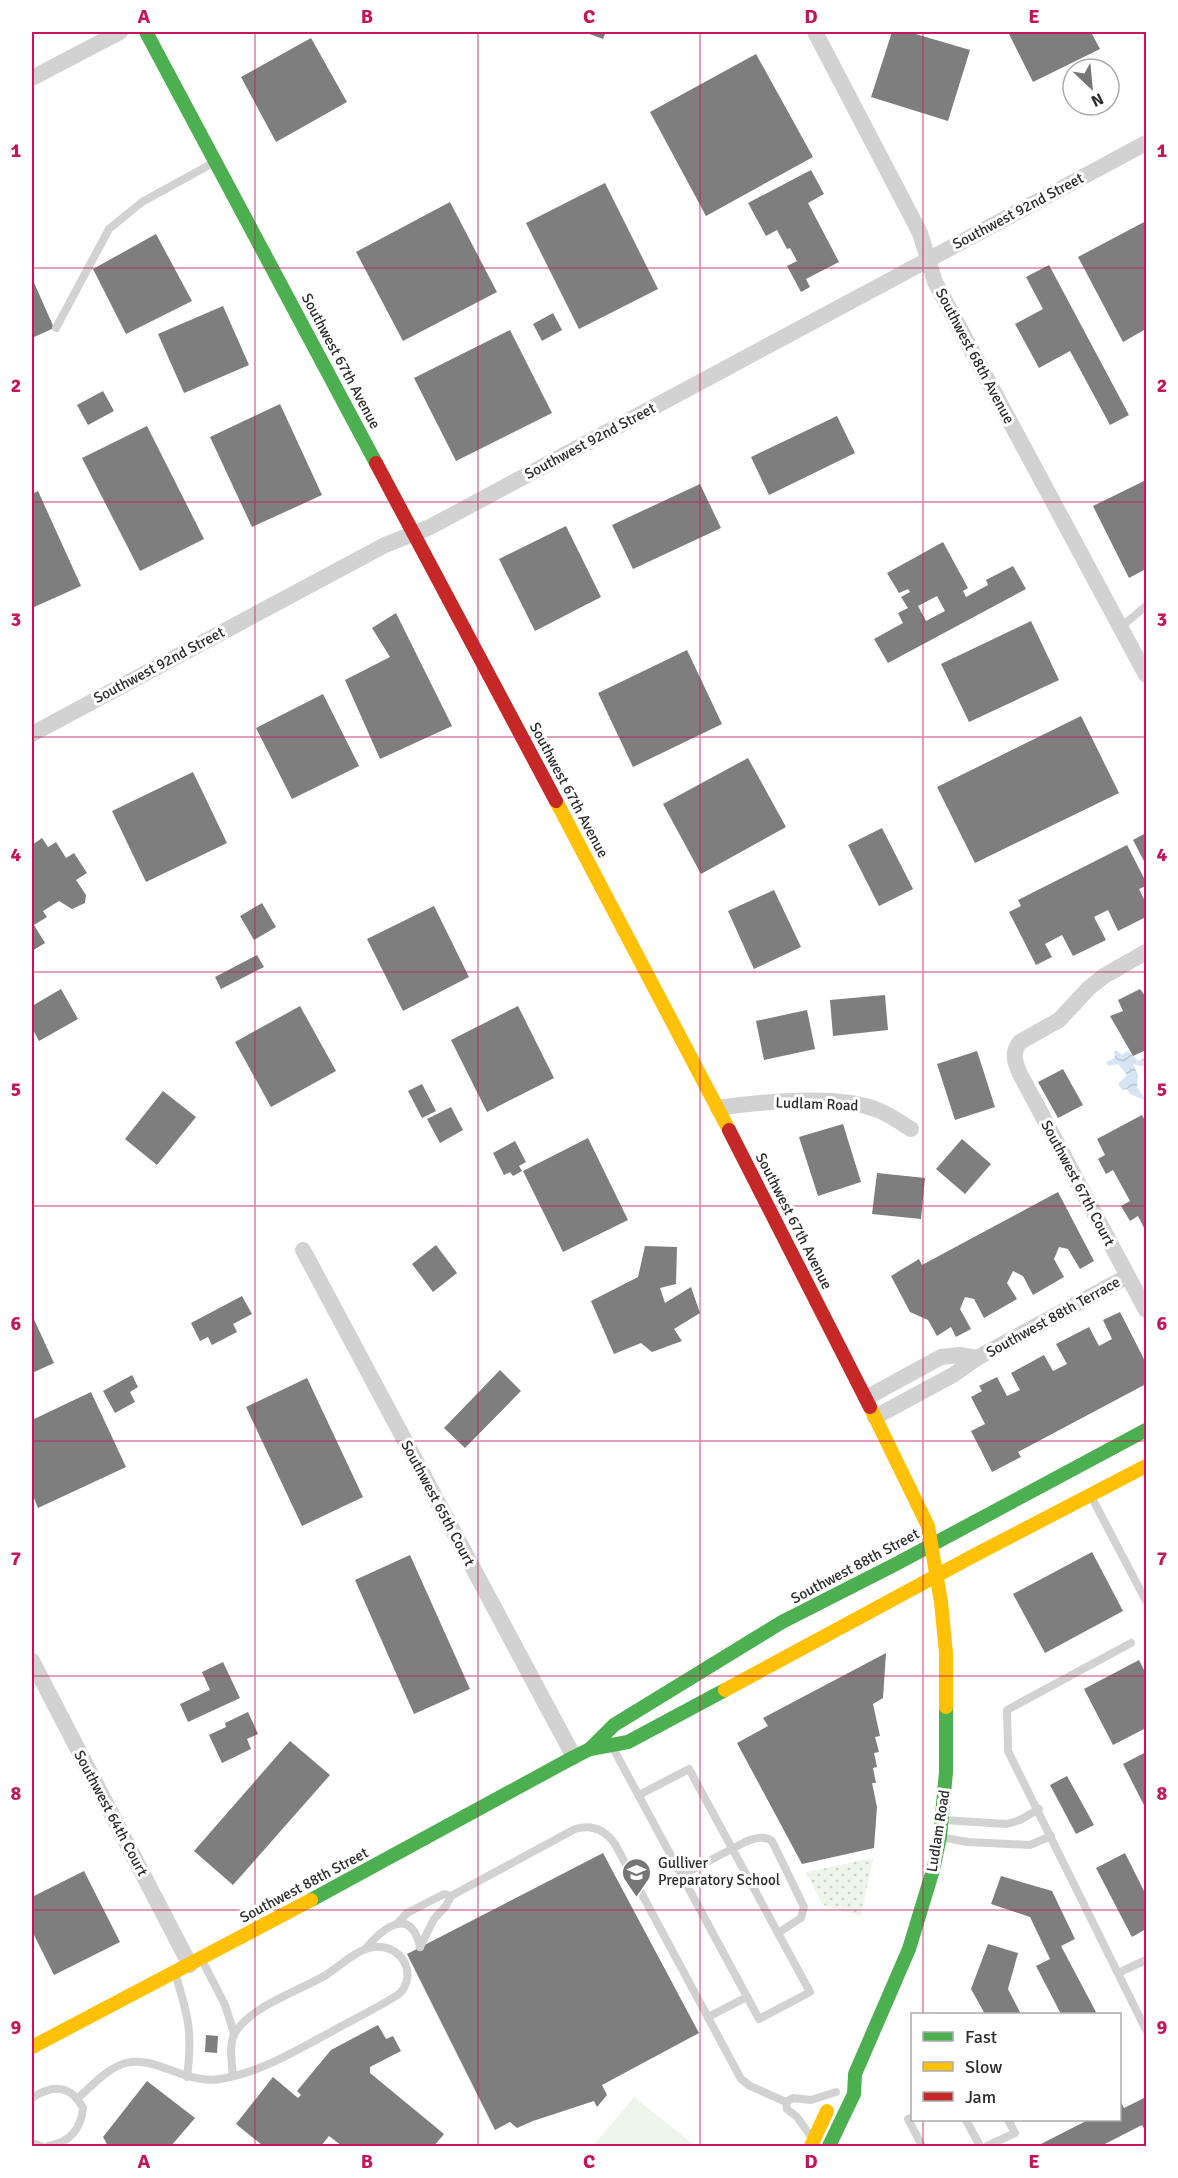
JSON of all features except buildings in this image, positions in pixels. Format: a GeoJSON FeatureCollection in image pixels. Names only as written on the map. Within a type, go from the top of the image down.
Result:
{"type":"FeatureCollection","features":[{"type":"Feature","properties":{"kind":"main road","name":"Southwest 67th Avenue"},"geometry":{"type":"LineString","coordinates":[[146,32],[718,1108],[924,1516],[938,1575]]}},
{"type":"Feature","properties":{"kind":"main road","name":"Southwest 88th Street"},"geometry":{"type":"LineString","coordinates":[[608,1739],[614,1725],[782,1622],[1146,1430]]}},
{"type":"Feature","properties":{"kind":"main road","name":"Southwest 88th Street"},"geometry":{"type":"LineString","coordinates":[[32,2047],[196,1962],[608,1739],[628,1742],[1146,1466]]}},
{"type":"Feature","properties":{"kind":"main road","name":"Ludlam Road"},"geometry":{"type":"LineString","coordinates":[[830,2146],[854,2094],[855,2074],[909,1949],[933,1870],[940,1837],[946,1772],[946,1677],[938,1575]]}},
{"type":"Feature","properties":{"kind":"main road","name":"Ludlam Road"},"geometry":{"type":"LineString","coordinates":[[812,2144],[838,2087],[855,2074]]}},
{"type":"Feature","properties":{"kind":"street"},"geometry":{"type":"LineString","coordinates":[[32,78],[120,32]]}},
{"type":"Feature","properties":{"kind":"street","name":"Southwest 68th Avenue"},"geometry":{"type":"LineString","coordinates":[[815,32],[920,233],[935,282],[1146,675]]}},
{"type":"Feature","properties":{"kind":"street","name":"Southwest 92nd Street"},"geometry":{"type":"LineString","coordinates":[[32,734],[385,545],[414,533],[652,408],[1146,143]]}},
{"type":"Feature","properties":{"kind":"street","name":"Southwest 67th Court"},"geometry":{"type":"LineString","coordinates":[[1146,952],[1104,976],[1089,988],[1059,1020],[1020,1042],[1015,1047],[1014,1054],[1020,1074],[1146,1310]]}},
{"type":"Feature","properties":{"kind":"street","name":"Ludlam Road"},"geometry":{"type":"LineString","coordinates":[[718,1108],[774,1102],[850,1103],[875,1109],[912,1129]]}},
{"type":"Feature","properties":{"kind":"street","name":"Southwest 65th Court"},"geometry":{"type":"LineString","coordinates":[[303,1250],[574,1757]]}},
{"type":"Feature","properties":{"kind":"street","name":"Southwest 88th Terrace"},"geometry":{"type":"LineString","coordinates":[[876,1417],[954,1375],[977,1358],[1128,1276]]}},
{"type":"Feature","properties":{"kind":"street","name":"Southwest 88th Terrace"},"geometry":{"type":"LineString","coordinates":[[866,1398],[940,1357],[959,1355],[977,1358]]}},
{"type":"Feature","properties":{"kind":"street","name":"Southwest 64th Court"},"geometry":{"type":"LineString","coordinates":[[32,1661],[196,1962]]}},
{"type":"Feature","properties":{"kind":"lane"},"geometry":{"type":"LineString","coordinates":[[56,328],[109,229],[142,202],[216,162]]}},
{"type":"Feature","properties":{"kind":"lane"},"geometry":{"type":"LineString","coordinates":[[1121,627],[1146,606]]}},
{"type":"Feature","properties":{"kind":"lane"},"geometry":{"type":"LineString","coordinates":[[1090,1495],[1146,1601]]}},
{"type":"Feature","properties":{"kind":"lane"},"geometry":{"type":"LineString","coordinates":[[1131,1643],[1006,1710],[1008,1751],[1039,1809],[1146,2030]]}},
{"type":"Feature","properties":{"kind":"lane"},"geometry":{"type":"LineString","coordinates":[[608,1739],[759,2019],[810,1992],[689,1768],[639,1794]]}},
{"type":"Feature","properties":{"kind":"lane"},"geometry":{"type":"LineString","coordinates":[[943,1820],[1007,1824],[1020,1820],[1039,1809]]}},
{"type":"Feature","properties":{"kind":"lane"},"geometry":{"type":"LineString","coordinates":[[397,1924],[409,1926],[419,1940],[420,1947],[434,1919],[446,1906],[451,1896],[574,1829],[583,1827],[600,1830],[615,1844],[741,2079],[750,2086],[786,2102]]}},
{"type":"Feature","properties":{"kind":"lane"},"geometry":{"type":"LineString","coordinates":[[940,1837],[968,1842],[1030,1845],[1052,1836]]}},
{"type":"Feature","properties":{"kind":"lane"},"geometry":{"type":"LineString","coordinates":[[682,1875],[755,1838],[768,1839],[772,1842],[804,1907],[801,1918],[778,1933]]}},
{"type":"Feature","properties":{"kind":"lane"},"geometry":{"type":"LineString","coordinates":[[234,2033],[245,2021],[260,2011],[327,1975],[365,1949],[384,1929],[397,1924],[407,1913],[444,1894],[451,1896]]}},
{"type":"Feature","properties":{"kind":"lane"},"geometry":{"type":"LineString","coordinates":[[365,1949],[383,1946],[397,1951],[404,1959],[408,1979]]}},
{"type":"Feature","properties":{"kind":"lane"},"geometry":{"type":"LineString","coordinates":[[1118,1973],[1146,1960]]}},
{"type":"Feature","properties":{"kind":"lane"},"geometry":{"type":"LineString","coordinates":[[196,1962],[225,2005],[234,2033],[233,2076]]}},
{"type":"Feature","properties":{"kind":"lane"},"geometry":{"type":"LineString","coordinates":[[78,2098],[111,2070],[126,2063],[153,2065],[187,2077],[208,2080],[233,2076],[277,2060],[392,1998],[404,1989],[414,1968]]}},
{"type":"Feature","properties":{"kind":"lane"},"geometry":{"type":"LineString","coordinates":[[175,1973],[190,2030],[191,2051],[187,2077]]}},
{"type":"Feature","properties":{"kind":"lane"},"geometry":{"type":"LineString","coordinates":[[708,2018],[747,1997]]}},
{"type":"Feature","properties":{"kind":"lane"},"geometry":{"type":"LineString","coordinates":[[32,2098],[49,2089],[60,2089],[70,2091],[78,2098],[83,2108],[78,2128],[64,2144],[48,2146]]}},
{"type":"Feature","properties":{"kind":"lane"},"geometry":{"type":"LineString","coordinates":[[786,2102],[793,2098],[811,2100],[836,2092]]}},
{"type":"Feature","properties":{"kind":"lane"},"geometry":{"type":"LineString","coordinates":[[786,2102],[787,2109],[797,2117],[812,2144]]}},
{"type":"Feature","properties":{"kind":"lane"},"geometry":{"type":"LineString","coordinates":[[911,2118],[908,2119],[922,2146]]}},
{"type":"Feature","properties":{"kind":"lane"},"geometry":{"type":"LineString","coordinates":[[967,2121],[980,2146]]}},
{"type":"Feature","properties":{"kind":"lane"},"geometry":{"type":"LineString","coordinates":[[987,2146],[1015,2133],[1009,2121]]}},
{"type":"Feature","properties":{"kind":"lane"},"geometry":{"type":"LineString","coordinates":[[32,2143],[41,2146]]}},
{"type":"Feature","properties":{"kind":"shaded area"},"geometry":{"type":"Polygon","coordinates":[[[873,1858],[861,1916],[823,1905],[806,1872],[873,1858]]]}},
{"type":"Feature","properties":{"kind":"shaded area"},"geometry":{"type":"Polygon","coordinates":[[[634,2097],[695,2146],[593,2146],[634,2097]]]}},
{"type":"Feature","properties":{"kind":"water"},"geometry":{"type":"Polygon","coordinates":[[[1116,1050],[1122,1055],[1128,1051],[1138,1061],[1146,1057],[1146,1067],[1133,1064],[1138,1075],[1137,1087],[1146,1100],[1146,1110],[1144,1100],[1130,1094],[1127,1089],[1122,1090],[1118,1084],[1127,1075],[1118,1064],[1108,1066],[1106,1062],[1115,1058],[1116,1050]]]}},
{"type":"Feature","properties":{"kind":"traffic: fast"},"geometry":{"type":"LineString","coordinates":[[146,32],[376,463]]}},
{"type":"Feature","properties":{"kind":"traffic: fast"},"geometry":{"type":"LineString","coordinates":[[590,1749],[614,1725],[782,1622],[896,1564],[1146,1430]]}},
{"type":"Feature","properties":{"kind":"traffic: fast"},"geometry":{"type":"LineString","coordinates":[[311,1900],[574,1757],[590,1749],[628,1742],[725,1690]]}},
{"type":"Feature","properties":{"kind":"traffic: fast"},"geometry":{"type":"LineString","coordinates":[[829,2146],[854,2094],[855,2074],[909,1949],[933,1870],[940,1837],[946,1772],[946,1707]]}},
{"type":"Feature","properties":{"kind":"traffic: slow"},"geometry":{"type":"LineString","coordinates":[[556,801],[729,1130]]}},
{"type":"Feature","properties":{"kind":"traffic: slow"},"geometry":{"type":"LineString","coordinates":[[870,1407],[928,1526],[941,1602],[946,1653],[946,1707]]}},
{"type":"Feature","properties":{"kind":"traffic: slow"},"geometry":{"type":"LineString","coordinates":[[725,1690],[973,1556],[1146,1466]]}},
{"type":"Feature","properties":{"kind":"traffic: slow"},"geometry":{"type":"LineString","coordinates":[[32,2047],[311,1900]]}},
{"type":"Feature","properties":{"kind":"traffic: slow"},"geometry":{"type":"LineString","coordinates":[[811,2146],[827,2111]]}},
{"type":"Feature","properties":{"kind":"traffic: jam"},"geometry":{"type":"LineString","coordinates":[[376,463],[556,801]]}},
{"type":"Feature","properties":{"kind":"traffic: jam"},"geometry":{"type":"LineString","coordinates":[[729,1130],[870,1407]]}},
{"type":"Feature","properties":{"kind":"place","name":"Gulliver Preparatory School"},"geometry":{"type":"Point","coordinates":[637,1898]}}]}
